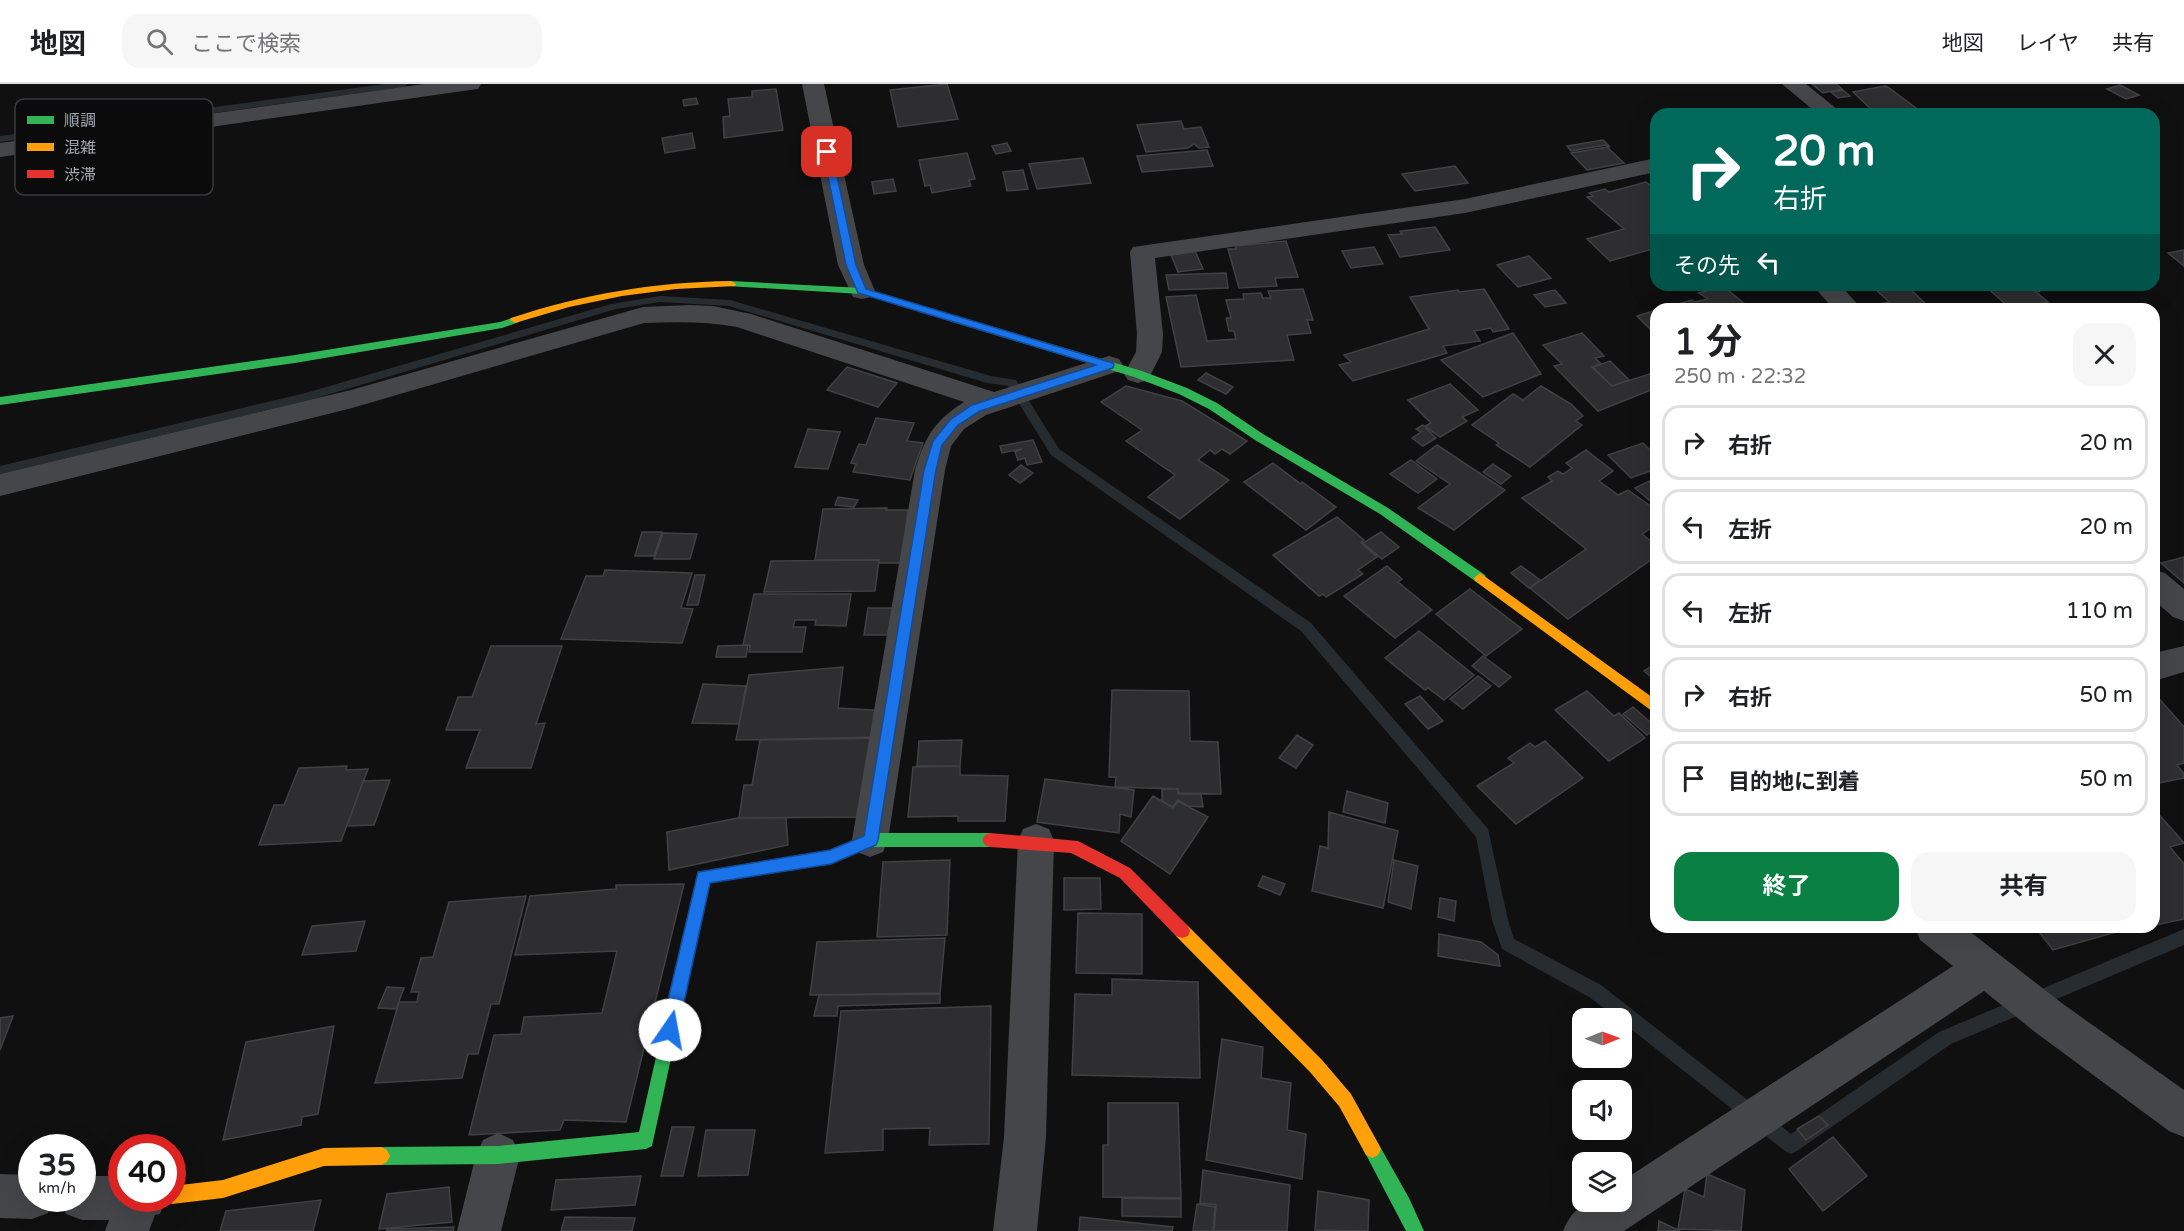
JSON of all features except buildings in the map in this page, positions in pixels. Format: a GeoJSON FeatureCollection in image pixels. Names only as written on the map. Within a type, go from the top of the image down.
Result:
{"type":"FeatureCollection","features":[{"type":"Feature","properties":{"kind":"street"},"geometry":{"type":"LineString","coordinates":[[213,103],[353,84]]}},
{"type":"Feature","properties":{"kind":"street"},"geometry":{"type":"LineString","coordinates":[[213,120],[470,84]]}},
{"type":"Feature","properties":{"kind":"street"},"geometry":{"type":"LineString","coordinates":[[813,84],[851,265],[862,291]]}},
{"type":"Feature","properties":{"kind":"street"},"geometry":{"type":"LineString","coordinates":[[1793,84],[1824,108]]}},
{"type":"Feature","properties":{"kind":"street"},"geometry":{"type":"LineString","coordinates":[[0,132],[15,130]]}},
{"type":"Feature","properties":{"kind":"street"},"geometry":{"type":"LineString","coordinates":[[0,150],[15,148]]}},
{"type":"Feature","properties":{"kind":"street"},"geometry":{"type":"LineString","coordinates":[[1138,374],[1149,352],[1150,334],[1142,252],[1465,206],[1650,166]]}},
{"type":"Feature","properties":{"kind":"street"},"geometry":{"type":"LineString","coordinates":[[0,401],[295,359],[502,325],[550,308],[595,296],[649,288],[699,284],[765,285],[862,291],[1138,374],[1183,391],[1213,406],[1259,437],[1384,511],[1515,603],[1650,704]]}},
{"type":"Feature","properties":{"kind":"street"},"geometry":{"type":"LineString","coordinates":[[1831,291],[1843,303]]}},
{"type":"Feature","properties":{"kind":"street"},"geometry":{"type":"LineString","coordinates":[[0,486],[352,399],[616,321],[665,312],[713,314],[742,320],[997,401]]}},
{"type":"Feature","properties":{"kind":"street"},"geometry":{"type":"LineString","coordinates":[[870,840],[928,481],[937,444],[954,422],[976,408],[1109,365]]}},
{"type":"Feature","properties":{"kind":"street"},"geometry":{"type":"LineString","coordinates":[[2160,587],[2184,609]]}},
{"type":"Feature","properties":{"kind":"street"},"geometry":{"type":"LineString","coordinates":[[2160,665],[2184,659]]}},
{"type":"Feature","properties":{"kind":"street"},"geometry":{"type":"LineString","coordinates":[[186,1193],[223,1189],[324,1157],[498,1155],[646,1140],[703,877],[831,857],[870,840],[983,839],[1036,841],[1073,846],[1125,873],[1316,1066],[1345,1100],[1403,1204],[1415,1231]]}},
{"type":"Feature","properties":{"kind":"street"},"geometry":{"type":"LineString","coordinates":[[1015,1231],[1025,1137],[1036,841]]}},
{"type":"Feature","properties":{"kind":"street"},"geometry":{"type":"LineString","coordinates":[[1941,933],[2049,1018],[2184,1116]]}},
{"type":"Feature","properties":{"kind":"street"},"geometry":{"type":"LineString","coordinates":[[1585,1231],[1985,968]]}},
{"type":"Feature","properties":{"kind":"street"},"geometry":{"type":"LineString","coordinates":[[479,1231],[498,1155]]}},
{"type":"Feature","properties":{"kind":"street"},"geometry":{"type":"LineString","coordinates":[[0,1196],[18,1197]]}},
{"type":"Feature","properties":{"kind":"street"},"geometry":{"type":"LineString","coordinates":[[127,1231],[135,1212]]}},
{"type":"Feature","properties":{"kind":"waterway"},"geometry":{"type":"LineString","coordinates":[[213,110],[404,84]]}},
{"type":"Feature","properties":{"kind":"waterway"},"geometry":{"type":"LineString","coordinates":[[0,139],[15,137]]}},
{"type":"Feature","properties":{"kind":"waterway"},"geometry":{"type":"LineString","coordinates":[[0,470],[310,396],[615,306],[660,299],[730,303],[991,380],[1012,383],[1055,452],[1306,627],[1483,834],[1500,920],[1508,944],[1595,991],[1791,1145],[1945,1038],[2184,937]]}},
{"type":"Feature","properties":{"kind":"traffic: fast"},"geometry":{"type":"LineString","coordinates":[[731,284],[862,291],[1138,374],[1183,391],[1213,406],[1259,437],[1384,511],[1480,578]]}},
{"type":"Feature","properties":{"kind":"traffic: fast"},"geometry":{"type":"LineString","coordinates":[[0,401],[295,359],[502,325],[515,320]]}},
{"type":"Feature","properties":{"kind":"traffic: fast"},"geometry":{"type":"LineString","coordinates":[[381,1156],[498,1155],[646,1140],[703,877],[832,857],[870,840],[990,840]]}},
{"type":"Feature","properties":{"kind":"traffic: fast"},"geometry":{"type":"LineString","coordinates":[[1372,1149],[1403,1204],[1415,1231]]}},
{"type":"Feature","properties":{"kind":"traffic: slow"},"geometry":{"type":"LineString","coordinates":[[515,320],[568,304],[622,293],[676,286],[731,284]]}},
{"type":"Feature","properties":{"kind":"traffic: slow"},"geometry":{"type":"LineString","coordinates":[[1480,578],[1650,704]]}},
{"type":"Feature","properties":{"kind":"traffic: slow"},"geometry":{"type":"LineString","coordinates":[[1182,931],[1316,1066],[1345,1100],[1372,1149]]}},
{"type":"Feature","properties":{"kind":"traffic: slow"},"geometry":{"type":"LineString","coordinates":[[186,1193],[223,1189],[324,1157],[381,1156]]}},
{"type":"Feature","properties":{"kind":"traffic: jam"},"geometry":{"type":"LineString","coordinates":[[990,840],[1073,846],[1125,873],[1182,931]]}},
{"type":"Feature","properties":{"kind":"route"},"geometry":{"type":"LineString","coordinates":[[670,1030],[703,877],[831,857],[870,840],[930,470],[937,444],[954,422],[976,408],[1109,365],[862,291],[851,265],[827,152]]}}]}
